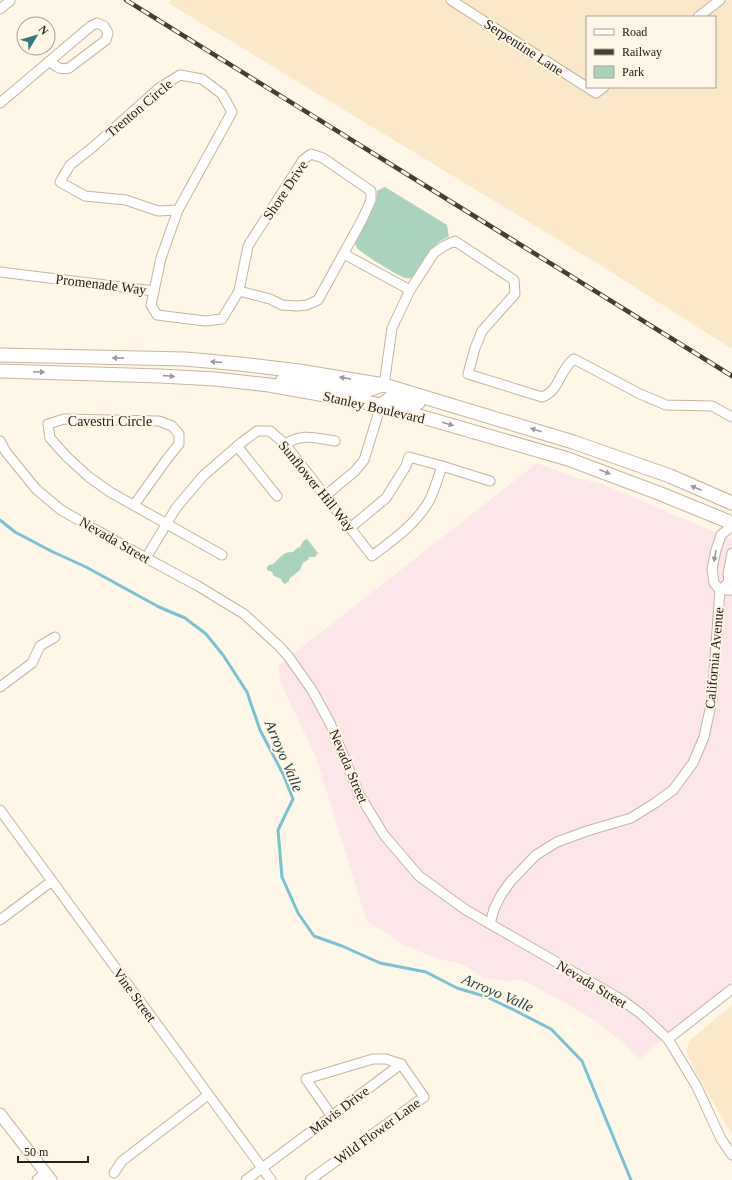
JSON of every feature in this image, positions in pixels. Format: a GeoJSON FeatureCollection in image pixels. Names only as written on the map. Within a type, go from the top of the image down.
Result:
{"type":"FeatureCollection","features":[{"type":"Feature","properties":{"kind":"main road","name":"Stanley Boulevard"},"geometry":{"type":"LineString","coordinates":[[0,355],[185,359],[299,371],[384,385],[573,442],[670,476],[732,503]]}},
{"type":"Feature","properties":{"kind":"main road","name":"Stanley Boulevard"},"geometry":{"type":"LineString","coordinates":[[0,371],[160,376],[215,380],[269,385],[380,405],[568,459],[661,494],[732,523]]}},
{"type":"Feature","properties":{"kind":"main road"},"geometry":{"type":"LineString","coordinates":[[269,385],[283,381],[296,381],[365,391],[384,385]]}},
{"type":"Feature","properties":{"kind":"main road"},"geometry":{"type":"LineString","coordinates":[[380,405],[389,399],[397,399],[458,414],[480,418],[494,417]]}},
{"type":"Feature","properties":{"kind":"main road"},"geometry":{"type":"LineString","coordinates":[[568,459],[573,442]]}},
{"type":"Feature","properties":{"kind":"street","name":"Serpentine Lane"},"geometry":{"type":"LineString","coordinates":[[451,0],[586,87]]}},
{"type":"Feature","properties":{"kind":"street"},"geometry":{"type":"LineString","coordinates":[[699,16],[720,0]]}},
{"type":"Feature","properties":{"kind":"street"},"geometry":{"type":"LineString","coordinates":[[0,9],[10,1]]}},
{"type":"Feature","properties":{"kind":"street"},"geometry":{"type":"LineString","coordinates":[[0,103],[49,61],[91,26],[97,23],[104,26],[108,33],[106,40],[69,68],[59,68],[49,61]]}},
{"type":"Feature","properties":{"kind":"street","name":"Trenton Circle"},"geometry":{"type":"LineString","coordinates":[[154,291],[161,258],[178,210],[232,112],[222,94],[202,79],[180,75],[159,88],[93,147],[70,165],[60,182],[85,196],[126,200],[158,211],[178,210]]}},
{"type":"Feature","properties":{"kind":"street","name":"Serpentine Lane"},"geometry":{"type":"LineString","coordinates":[[588,88],[596,93],[603,88]]}},
{"type":"Feature","properties":{"kind":"street","name":"Shore Drive"},"geometry":{"type":"LineString","coordinates":[[239,291],[248,246],[302,160],[311,154],[323,158],[371,191],[371,200],[369,205],[344,254]]}},
{"type":"Feature","properties":{"kind":"street"},"geometry":{"type":"LineString","coordinates":[[384,385],[392,328],[410,290],[434,253],[455,241],[514,280],[514,294],[482,331],[475,348],[468,374],[542,397],[548,395],[554,390],[567,364],[574,359],[640,394],[666,405],[712,406],[732,417]]}},
{"type":"Feature","properties":{"kind":"street"},"geometry":{"type":"LineString","coordinates":[[239,291],[282,305],[297,306],[307,304],[318,300],[344,254],[410,290]]}},
{"type":"Feature","properties":{"kind":"street","name":"Promenade Way"},"geometry":{"type":"LineString","coordinates":[[0,272],[154,291],[151,305],[157,315],[205,321],[222,319],[239,291]]}},
{"type":"Feature","properties":{"kind":"street"},"geometry":{"type":"LineString","coordinates":[[325,496],[355,471],[364,460],[380,405]]}},
{"type":"Feature","properties":{"kind":"street","name":"Cavestri Circle"},"geometry":{"type":"LineString","coordinates":[[134,505],[179,444],[179,434],[172,426],[159,421],[64,419],[48,424],[50,438],[89,477],[110,492],[222,555]]}},
{"type":"Feature","properties":{"kind":"street","name":"Sunflower Hill Way"},"geometry":{"type":"LineString","coordinates":[[146,558],[176,508],[203,476],[237,446],[257,431],[270,431],[285,444],[372,556],[416,520],[430,500],[442,466]]}},
{"type":"Feature","properties":{"kind":"street"},"geometry":{"type":"LineString","coordinates":[[285,444],[295,438],[305,436],[335,441]]}},
{"type":"Feature","properties":{"kind":"street","name":"Nevada Street"},"geometry":{"type":"LineString","coordinates":[[0,441],[6,452],[36,489],[61,510],[198,586],[244,614],[280,647],[312,690],[330,722],[359,794],[384,835],[419,876],[466,910],[622,1000],[641,1014],[668,1039],[697,1087],[721,1139],[732,1155]]}},
{"type":"Feature","properties":{"kind":"street"},"geometry":{"type":"LineString","coordinates":[[237,446],[277,496]]}},
{"type":"Feature","properties":{"kind":"street"},"geometry":{"type":"LineString","coordinates":[[350,528],[386,498],[406,466],[409,457],[490,481]]}},
{"type":"Feature","properties":{"kind":"street","name":"California Avenue"},"geometry":{"type":"LineString","coordinates":[[490,924],[494,909],[501,895],[511,881],[536,855],[557,842],[587,831],[631,818],[673,790],[693,763],[704,737],[712,700],[720,590],[714,582],[712,570],[716,550],[721,536],[732,526]]}},
{"type":"Feature","properties":{"kind":"street","name":"California Avenue"},"geometry":{"type":"LineString","coordinates":[[720,590],[729,582],[728,574],[732,553]]}},
{"type":"Feature","properties":{"kind":"street"},"geometry":{"type":"LineString","coordinates":[[720,590],[732,590]]}},
{"type":"Feature","properties":{"kind":"street"},"geometry":{"type":"LineString","coordinates":[[0,687],[32,663],[40,646],[55,637]]}},
{"type":"Feature","properties":{"kind":"street","name":"Vine Street"},"geometry":{"type":"LineString","coordinates":[[0,810],[271,1180]]}},
{"type":"Feature","properties":{"kind":"street"},"geometry":{"type":"LineString","coordinates":[[0,920],[52,881]]}},
{"type":"Feature","properties":{"kind":"street"},"geometry":{"type":"LineString","coordinates":[[668,1039],[732,989]]}},
{"type":"Feature","properties":{"kind":"street"},"geometry":{"type":"LineString","coordinates":[[331,1115],[306,1079],[373,1059],[386,1059],[401,1064]]}},
{"type":"Feature","properties":{"kind":"street","name":"Wild Flower Lane"},"geometry":{"type":"LineString","coordinates":[[310,1180],[424,1096],[401,1064]]}},
{"type":"Feature","properties":{"kind":"street","name":"Mavis Drive"},"geometry":{"type":"LineString","coordinates":[[246,1180],[401,1064]]}},
{"type":"Feature","properties":{"kind":"street"},"geometry":{"type":"LineString","coordinates":[[114,1173],[122,1161],[208,1095]]}},
{"type":"Feature","properties":{"kind":"street"},"geometry":{"type":"LineString","coordinates":[[0,1114],[44,1178]]}},
{"type":"Feature","properties":{"kind":"shaded area"},"geometry":{"type":"Polygon","coordinates":[[[172,0],[732,0],[732,349],[600,265],[168,3],[172,0]]]}},
{"type":"Feature","properties":{"kind":"shaded area"},"geometry":{"type":"Polygon","coordinates":[[[537,463],[574,477],[598,483],[637,498],[732,539],[732,982],[684,1020],[640,1059],[595,1021],[523,980],[507,981],[484,978],[462,964],[438,959],[403,945],[366,919],[316,757],[281,684],[278,666],[537,463]]]}},
{"type":"Feature","properties":{"kind":"shaded area"},"geometry":{"type":"Polygon","coordinates":[[[732,1005],[732,1134],[698,1076],[688,1056],[687,1048],[690,1040],[732,1005]]]}},
{"type":"Feature","properties":{"kind":"green space"},"geometry":{"type":"Polygon","coordinates":[[[385,187],[447,225],[449,237],[443,239],[434,247],[416,274],[411,278],[402,277],[360,251],[355,245],[355,239],[373,210],[377,197],[377,191],[385,187]]]}},
{"type":"Feature","properties":{"kind":"green space"},"geometry":{"type":"Polygon","coordinates":[[[307,539],[318,553],[315,557],[309,557],[308,560],[303,563],[300,570],[289,579],[289,581],[285,584],[281,579],[274,576],[272,572],[267,570],[269,565],[285,553],[293,552],[300,547],[303,541],[307,539]]]}},
{"type":"Feature","properties":{"kind":"waterway","name":"Arroyo Valle"},"geometry":{"type":"LineString","coordinates":[[0,520],[15,532],[86,567],[159,607],[185,618],[206,634],[223,655],[247,692],[260,730],[283,774],[293,799],[278,830],[282,877],[298,913],[314,936],[342,946],[380,963],[426,972],[457,988],[487,997],[551,1029],[582,1061],[631,1180]]}},
{"type":"Feature","properties":{"kind":"railway"},"geometry":{"type":"LineString","coordinates":[[126,0],[732,376]]}}]}
